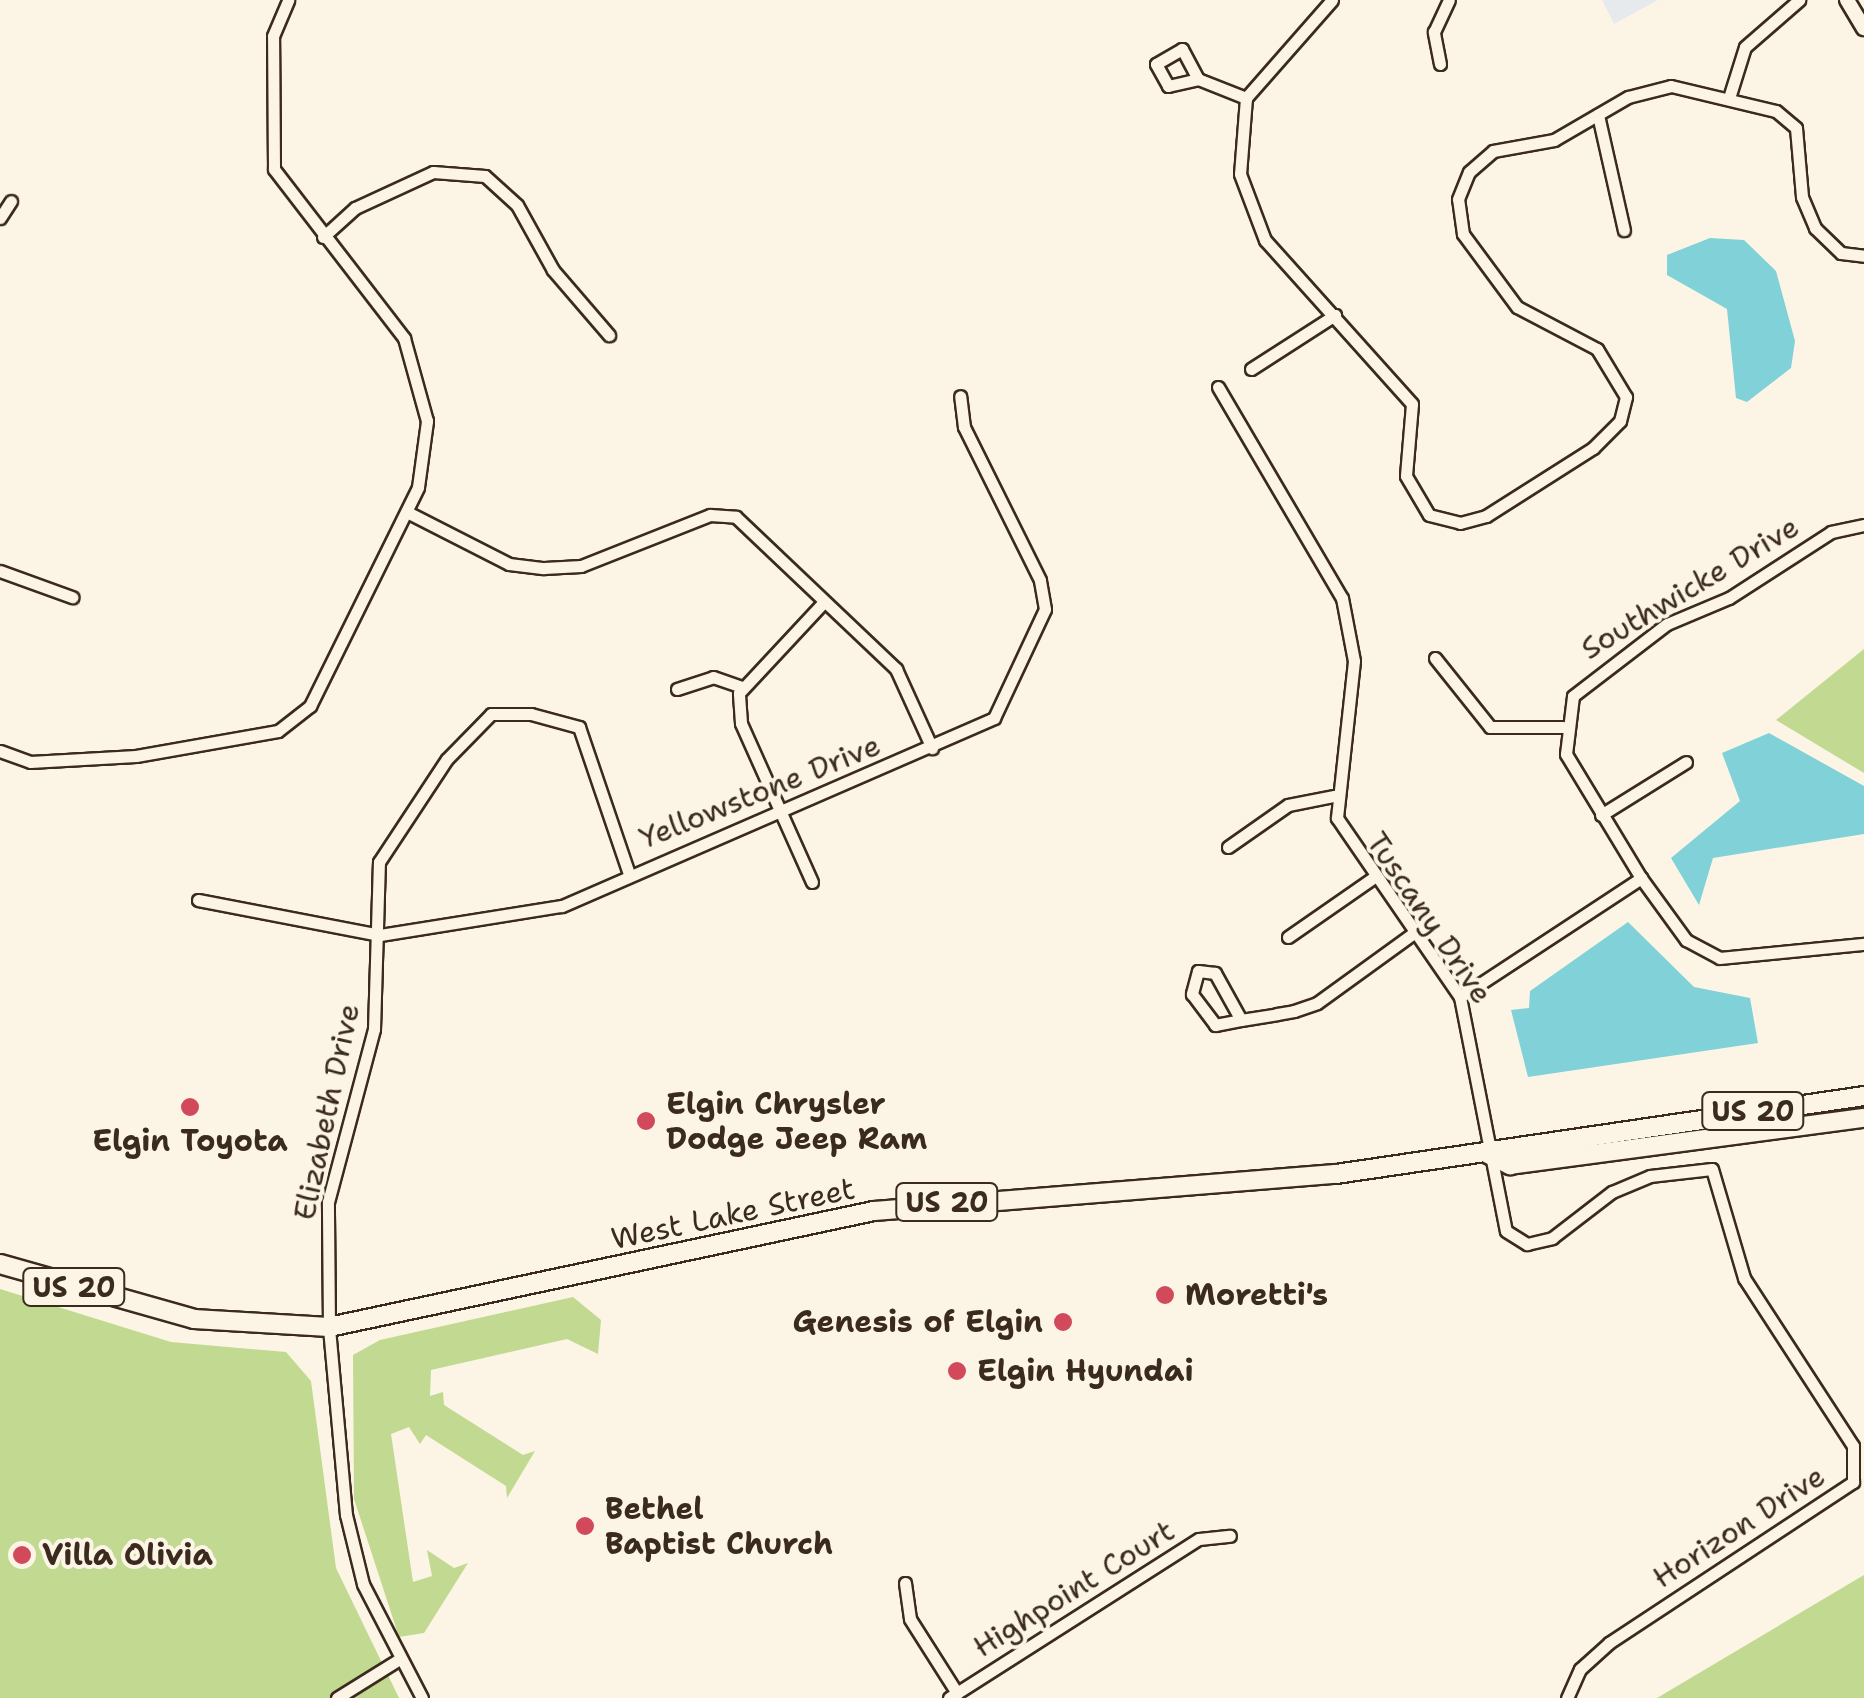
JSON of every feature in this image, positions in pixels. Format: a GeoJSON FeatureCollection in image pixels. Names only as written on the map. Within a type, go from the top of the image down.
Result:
{"type":"FeatureCollection","features":[{"type":"Feature","properties":{"kind":"highway","name":"West Lake Street"},"geometry":{"type":"LineString","coordinates":[[0,1264],[209,1321],[329,1328],[874,1211],[1488,1154],[1508,1144],[1864,1096]]}},
{"type":"Feature","properties":{"kind":"highway","name":"West Lake Street"},"geometry":{"type":"LineString","coordinates":[[1488,1154],[1510,1165],[1864,1118]]}},
{"type":"Feature","properties":{"kind":"main road"},"geometry":{"type":"LineString","coordinates":[[1847,0],[1864,28]]}},
{"type":"Feature","properties":{"kind":"street"},"geometry":{"type":"LineString","coordinates":[[0,751],[30,762],[136,756],[278,732],[310,706],[407,512],[426,439],[416,363],[381,301],[322,237],[274,169],[272,36],[288,0]]}},
{"type":"Feature","properties":{"kind":"street"},"geometry":{"type":"LineString","coordinates":[[1332,0],[1246,98],[1240,174],[1250,212],[1335,316],[1388,373],[1416,420],[1406,476],[1413,497],[1429,515],[1460,523],[1486,516],[1620,421],[1618,371],[1518,307],[1464,234],[1458,200],[1469,172],[1493,151],[1554,140],[1598,114],[1671,86],[1776,111],[1796,128],[1806,211],[1826,243],[1864,256]]}},
{"type":"Feature","properties":{"kind":"street"},"geometry":{"type":"LineString","coordinates":[[1440,64],[1434,32],[1449,0]]}},
{"type":"Feature","properties":{"kind":"street"},"geometry":{"type":"LineString","coordinates":[[1729,98],[1745,47],[1799,0]]}},
{"type":"Feature","properties":{"kind":"street"},"geometry":{"type":"LineString","coordinates":[[1198,79],[1246,98]]}},
{"type":"Feature","properties":{"kind":"street"},"geometry":{"type":"LineString","coordinates":[[1598,114],[1624,230]]}},
{"type":"Feature","properties":{"kind":"street"},"geometry":{"type":"LineString","coordinates":[[322,237],[368,200],[433,172],[485,176],[517,204],[553,270],[609,335]]}},
{"type":"Feature","properties":{"kind":"street"},"geometry":{"type":"LineString","coordinates":[[0,218],[11,202]]}},
{"type":"Feature","properties":{"kind":"street"},"geometry":{"type":"LineString","coordinates":[[1251,369],[1335,316]]}},
{"type":"Feature","properties":{"kind":"street","name":"Tuscany Drive"},"geometry":{"type":"LineString","coordinates":[[1218,386],[1349,621],[1354,661],[1334,796],[1346,837],[1411,935],[1460,997],[1474,1032],[1488,1154]]}},
{"type":"Feature","properties":{"kind":"street","name":"Yellowstone Drive"},"geometry":{"type":"LineString","coordinates":[[198,900],[380,935],[562,906],[628,874],[932,748],[994,718],[1045,610],[1040,580],[964,427],[960,396]]}},
{"type":"Feature","properties":{"kind":"street"},"geometry":{"type":"LineString","coordinates":[[407,512],[509,564],[544,568],[581,566],[710,515],[736,517],[761,532],[824,602],[896,670],[932,748]]}},
{"type":"Feature","properties":{"kind":"street","name":"Southwicke Drive"},"geometry":{"type":"LineString","coordinates":[[1564,727],[1595,671],[1831,532],[1864,525]]}},
{"type":"Feature","properties":{"kind":"street"},"geometry":{"type":"LineString","coordinates":[[0,570],[72,597]]}},
{"type":"Feature","properties":{"kind":"street"},"geometry":{"type":"LineString","coordinates":[[812,882],[741,723],[742,687],[824,602]]}},
{"type":"Feature","properties":{"kind":"street"},"geometry":{"type":"LineString","coordinates":[[1434,658],[1490,727],[1564,727],[1572,770],[1686,940],[1720,958],[1864,944]]}},
{"type":"Feature","properties":{"kind":"street"},"geometry":{"type":"LineString","coordinates":[[676,689],[713,676],[742,687]]}},
{"type":"Feature","properties":{"kind":"street","name":"Elizabeth Drive"},"geometry":{"type":"LineString","coordinates":[[422,1698],[398,1660],[346,1515],[329,1328],[328,1202],[374,1029],[380,935],[379,862],[447,759],[490,714],[579,727],[628,874]]}},
{"type":"Feature","properties":{"kind":"street"},"geometry":{"type":"LineString","coordinates":[[1601,815],[1686,762]]}},
{"type":"Feature","properties":{"kind":"street"},"geometry":{"type":"LineString","coordinates":[[1228,847],[1288,805],[1334,796]]}},
{"type":"Feature","properties":{"kind":"street"},"geometry":{"type":"LineString","coordinates":[[1288,938],[1373,878]]}},
{"type":"Feature","properties":{"kind":"street"},"geometry":{"type":"LineString","coordinates":[[1460,997],[1641,878]]}},
{"type":"Feature","properties":{"kind":"street"},"geometry":{"type":"LineString","coordinates":[[1241,1020],[1215,974],[1198,971],[1189,984],[1203,1014],[1215,1025],[1241,1020],[1317,1003],[1411,935]]}},
{"type":"Feature","properties":{"kind":"street","name":"Horizon Drive"},"geometry":{"type":"LineString","coordinates":[[1488,1154],[1497,1210],[1527,1244],[1650,1176],[1712,1170],[1744,1278],[1854,1446],[1853,1482],[1610,1643],[1568,1696]]}},
{"type":"Feature","properties":{"kind":"street","name":"Highpoint Court"},"geometry":{"type":"LineString","coordinates":[[953,1695],[1199,1539],[1230,1536]]}},
{"type":"Feature","properties":{"kind":"street"},"geometry":{"type":"LineString","coordinates":[[905,1582],[910,1619],[953,1695]]}},
{"type":"Feature","properties":{"kind":"street"},"geometry":{"type":"LineString","coordinates":[[337,1698],[398,1660]]}},
{"type":"Feature","properties":{"kind":"shaded area"},"geometry":{"type":"Polygon","coordinates":[[[1602,0],[1658,0],[1614,24],[1602,0]]]}},
{"type":"Feature","properties":{"kind":"green space"},"geometry":{"type":"Polygon","coordinates":[[[1864,649],[1864,773],[1776,720],[1864,649]]]}},
{"type":"Feature","properties":{"kind":"green space"},"geometry":{"type":"Polygon","coordinates":[[[0,1289],[171,1342],[286,1352],[311,1381],[336,1568],[399,1698],[0,1698],[0,1289]]]}},
{"type":"Feature","properties":{"kind":"green space"},"geometry":{"type":"Polygon","coordinates":[[[573,1297],[601,1320],[598,1354],[567,1339],[431,1370],[430,1396],[443,1392],[444,1405],[523,1455],[535,1451],[507,1498],[506,1486],[426,1435],[420,1444],[409,1427],[391,1434],[413,1582],[432,1576],[427,1550],[454,1568],[468,1563],[424,1633],[399,1637],[354,1499],[353,1355],[380,1340],[573,1297]]]}},
{"type":"Feature","properties":{"kind":"green space"},"geometry":{"type":"Polygon","coordinates":[[[1864,1575],[1864,1698],[1657,1698],[1864,1575]]]}},
{"type":"Feature","properties":{"kind":"water"},"geometry":{"type":"Polygon","coordinates":[[[1710,238],[1744,240],[1776,271],[1795,341],[1791,368],[1747,402],[1736,398],[1727,309],[1667,275],[1667,255],[1710,238]]]}},
{"type":"Feature","properties":{"kind":"water"},"geometry":{"type":"Polygon","coordinates":[[[1769,733],[1864,786],[1864,834],[1713,858],[1699,905],[1671,858],[1740,801],[1722,753],[1769,733]]]}},
{"type":"Feature","properties":{"kind":"water"},"geometry":{"type":"Polygon","coordinates":[[[1628,922],[1694,987],[1750,998],[1758,1043],[1528,1077],[1511,1010],[1529,1008],[1530,991],[1628,922]]]}},
{"type":"Feature","properties":{"kind":"place","name":"Elgin Toyota"},"geometry":{"type":"Point","coordinates":[190,1107]}},
{"type":"Feature","properties":{"kind":"place","name":"Elgin Chrysler Dodge Jeep Ram"},"geometry":{"type":"Point","coordinates":[646,1121]}},
{"type":"Feature","properties":{"kind":"place","name":"Moretti's"},"geometry":{"type":"Point","coordinates":[1165,1295]}},
{"type":"Feature","properties":{"kind":"place","name":"Genesis of Elgin"},"geometry":{"type":"Point","coordinates":[1063,1322]}},
{"type":"Feature","properties":{"kind":"place","name":"Elgin Hyundai"},"geometry":{"type":"Point","coordinates":[957,1371]}},
{"type":"Feature","properties":{"kind":"place","name":"Bethel Baptist Church"},"geometry":{"type":"Point","coordinates":[585,1526]}},
{"type":"Feature","properties":{"kind":"place","name":"Villa Olivia"},"geometry":{"type":"Point","coordinates":[22,1555]}}]}
